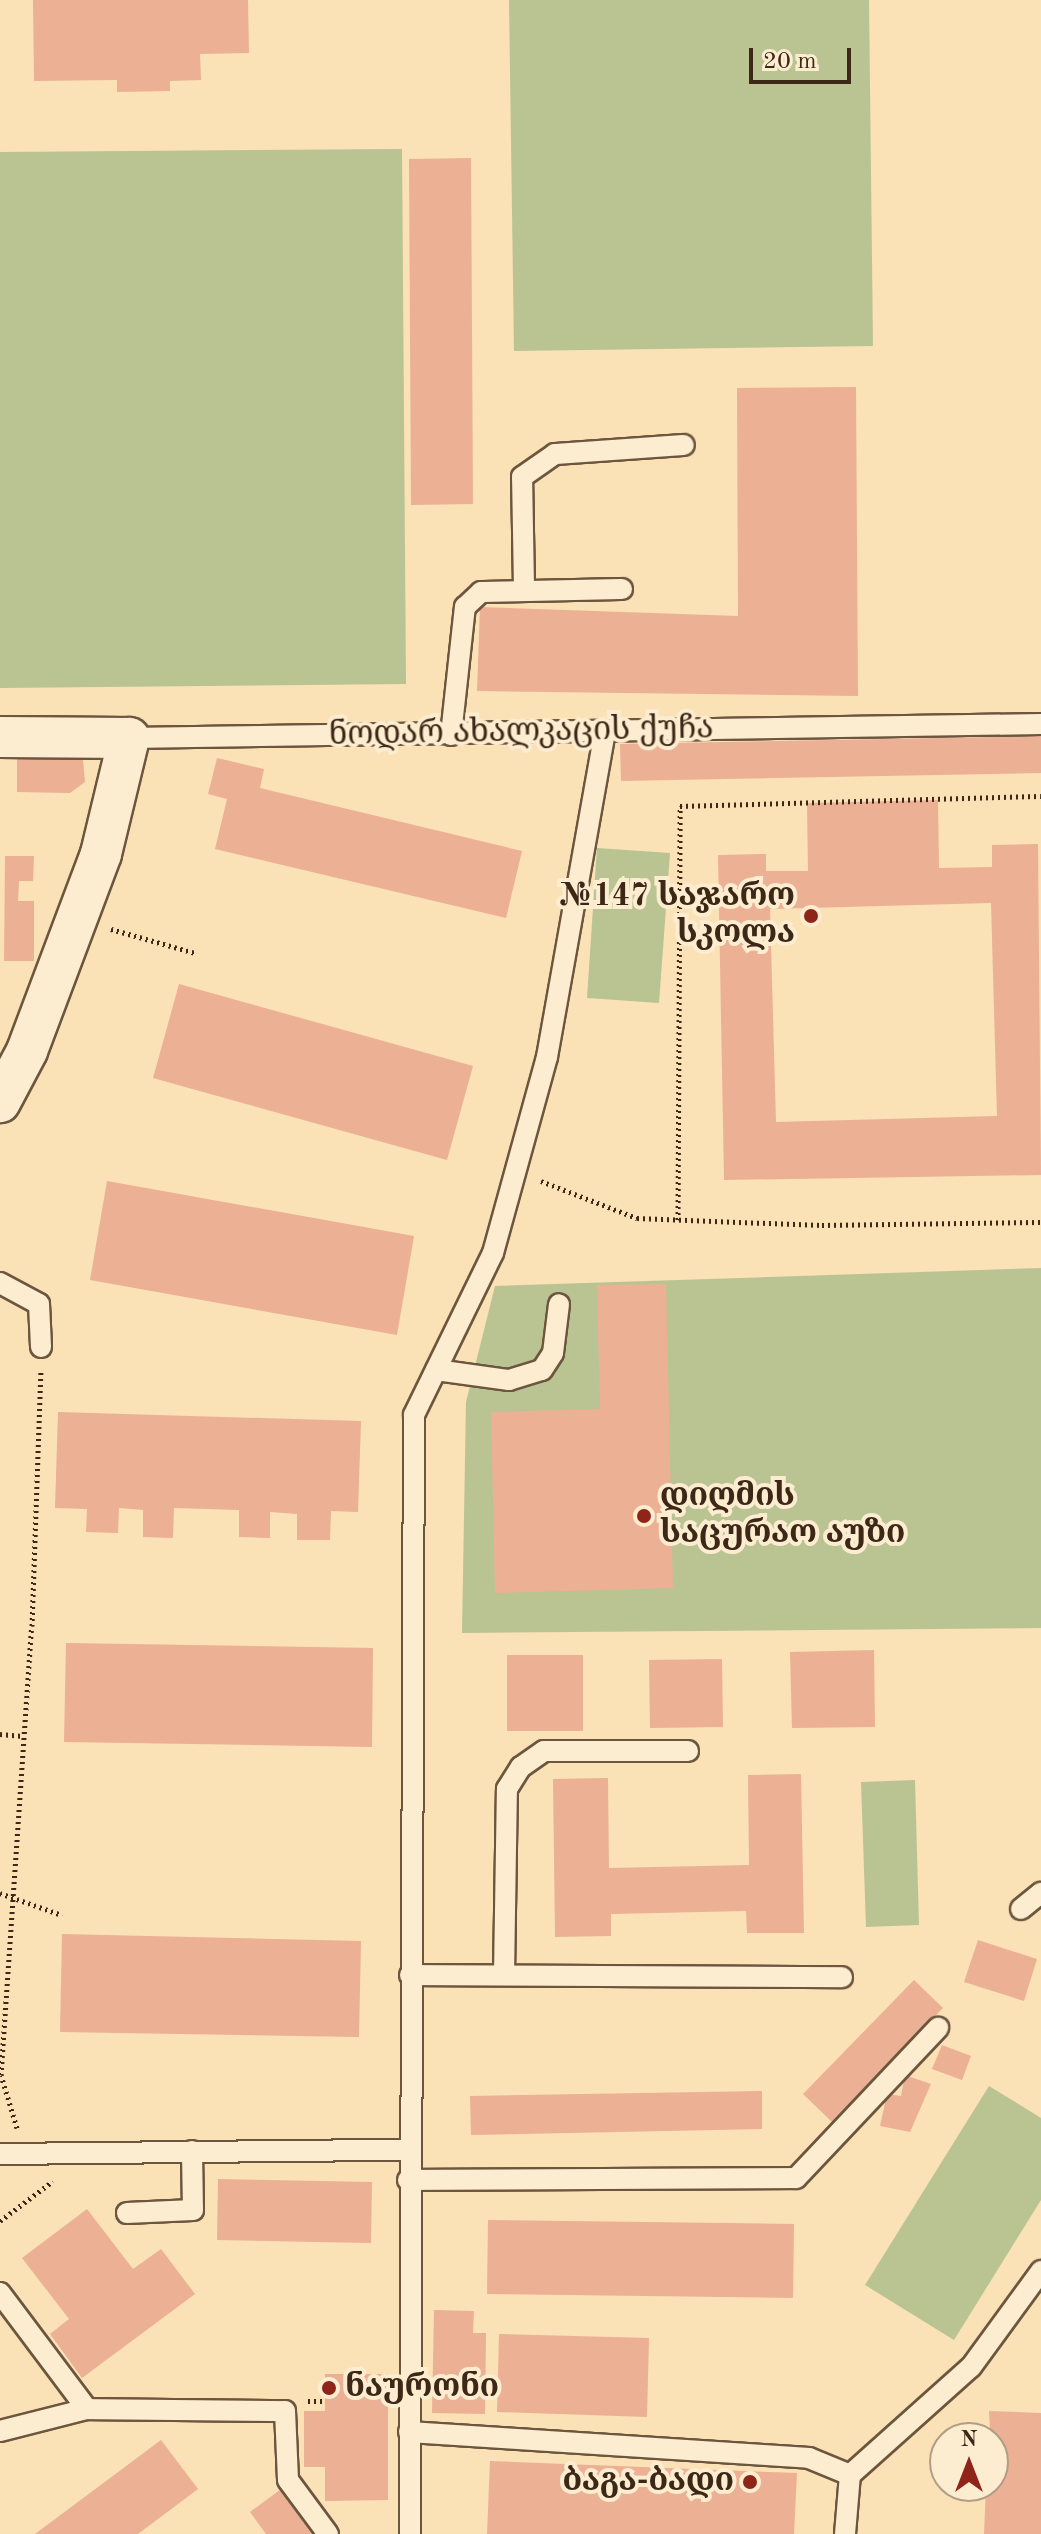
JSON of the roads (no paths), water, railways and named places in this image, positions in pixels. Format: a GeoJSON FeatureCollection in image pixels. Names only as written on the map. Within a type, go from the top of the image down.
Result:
{"type":"FeatureCollection","features":[{"type":"Feature","properties":{"kind":"street","name":"ნოდარ ახალკაცის ქუჩა"},"geometry":{"type":"LineString","coordinates":[[0,737],[129,738]]}},
{"type":"Feature","properties":{"kind":"street"},"geometry":{"type":"LineString","coordinates":[[0,1102],[27,1051],[101,854],[129,738]]}},
{"type":"Feature","properties":{"kind":"lane"},"geometry":{"type":"LineString","coordinates":[[524,588],[522,477],[555,454],[684,445]]}},
{"type":"Feature","properties":{"kind":"lane"},"geometry":{"type":"LineString","coordinates":[[451,735],[465,607],[481,592],[524,588],[622,589]]}},
{"type":"Feature","properties":{"kind":"lane","name":"ნოდარ ახალკაცის ქუჩა"},"geometry":{"type":"LineString","coordinates":[[129,738],[1041,724]]}},
{"type":"Feature","properties":{"kind":"lane"},"geometry":{"type":"LineString","coordinates":[[410,2534],[408,2150],[414,1415],[493,1253],[547,1057],[605,733]]}},
{"type":"Feature","properties":{"kind":"lane"},"geometry":{"type":"LineString","coordinates":[[0,1283],[39,1304],[41,1347]]}},
{"type":"Feature","properties":{"kind":"lane"},"geometry":{"type":"LineString","coordinates":[[436,1370],[509,1380],[542,1370],[553,1353],[559,1304]]}},
{"type":"Feature","properties":{"kind":"lane"},"geometry":{"type":"LineString","coordinates":[[504,1975],[507,1789],[521,1767],[544,1751],[688,1751]]}},
{"type":"Feature","properties":{"kind":"lane"},"geometry":{"type":"LineString","coordinates":[[1021,1909],[1041,1893]]}},
{"type":"Feature","properties":{"kind":"lane"},"geometry":{"type":"LineString","coordinates":[[410,1975],[842,1977]]}},
{"type":"Feature","properties":{"kind":"lane"},"geometry":{"type":"LineString","coordinates":[[408,2180],[796,2178],[938,2028]]}},
{"type":"Feature","properties":{"kind":"lane"},"geometry":{"type":"LineString","coordinates":[[0,2154],[408,2150]]}},
{"type":"Feature","properties":{"kind":"lane"},"geometry":{"type":"LineString","coordinates":[[127,2213],[193,2210],[192,2151]]}},
{"type":"Feature","properties":{"kind":"lane"},"geometry":{"type":"LineString","coordinates":[[845,2534],[850,2475],[971,2367],[1041,2271]]}},
{"type":"Feature","properties":{"kind":"lane"},"geometry":{"type":"LineString","coordinates":[[0,2293],[87,2409]]}},
{"type":"Feature","properties":{"kind":"lane"},"geometry":{"type":"LineString","coordinates":[[0,2431],[87,2409],[285,2411],[288,2480],[328,2534]]}},
{"type":"Feature","properties":{"kind":"lane"},"geometry":{"type":"LineString","coordinates":[[409,2432],[809,2458],[850,2475]]}},
{"type":"Feature","properties":{"kind":"place","name":"№147 საჯარო სკოლა"},"geometry":{"type":"Point","coordinates":[811,916]}},
{"type":"Feature","properties":{"kind":"place","name":"დიღმის საცურაო აუზი"},"geometry":{"type":"Point","coordinates":[644,1516]}},
{"type":"Feature","properties":{"kind":"place","name":"ნაურონი"},"geometry":{"type":"Point","coordinates":[329,2388]}},
{"type":"Feature","properties":{"kind":"place","name":"ბაგა-ბადი"},"geometry":{"type":"Point","coordinates":[750,2482]}}]}
